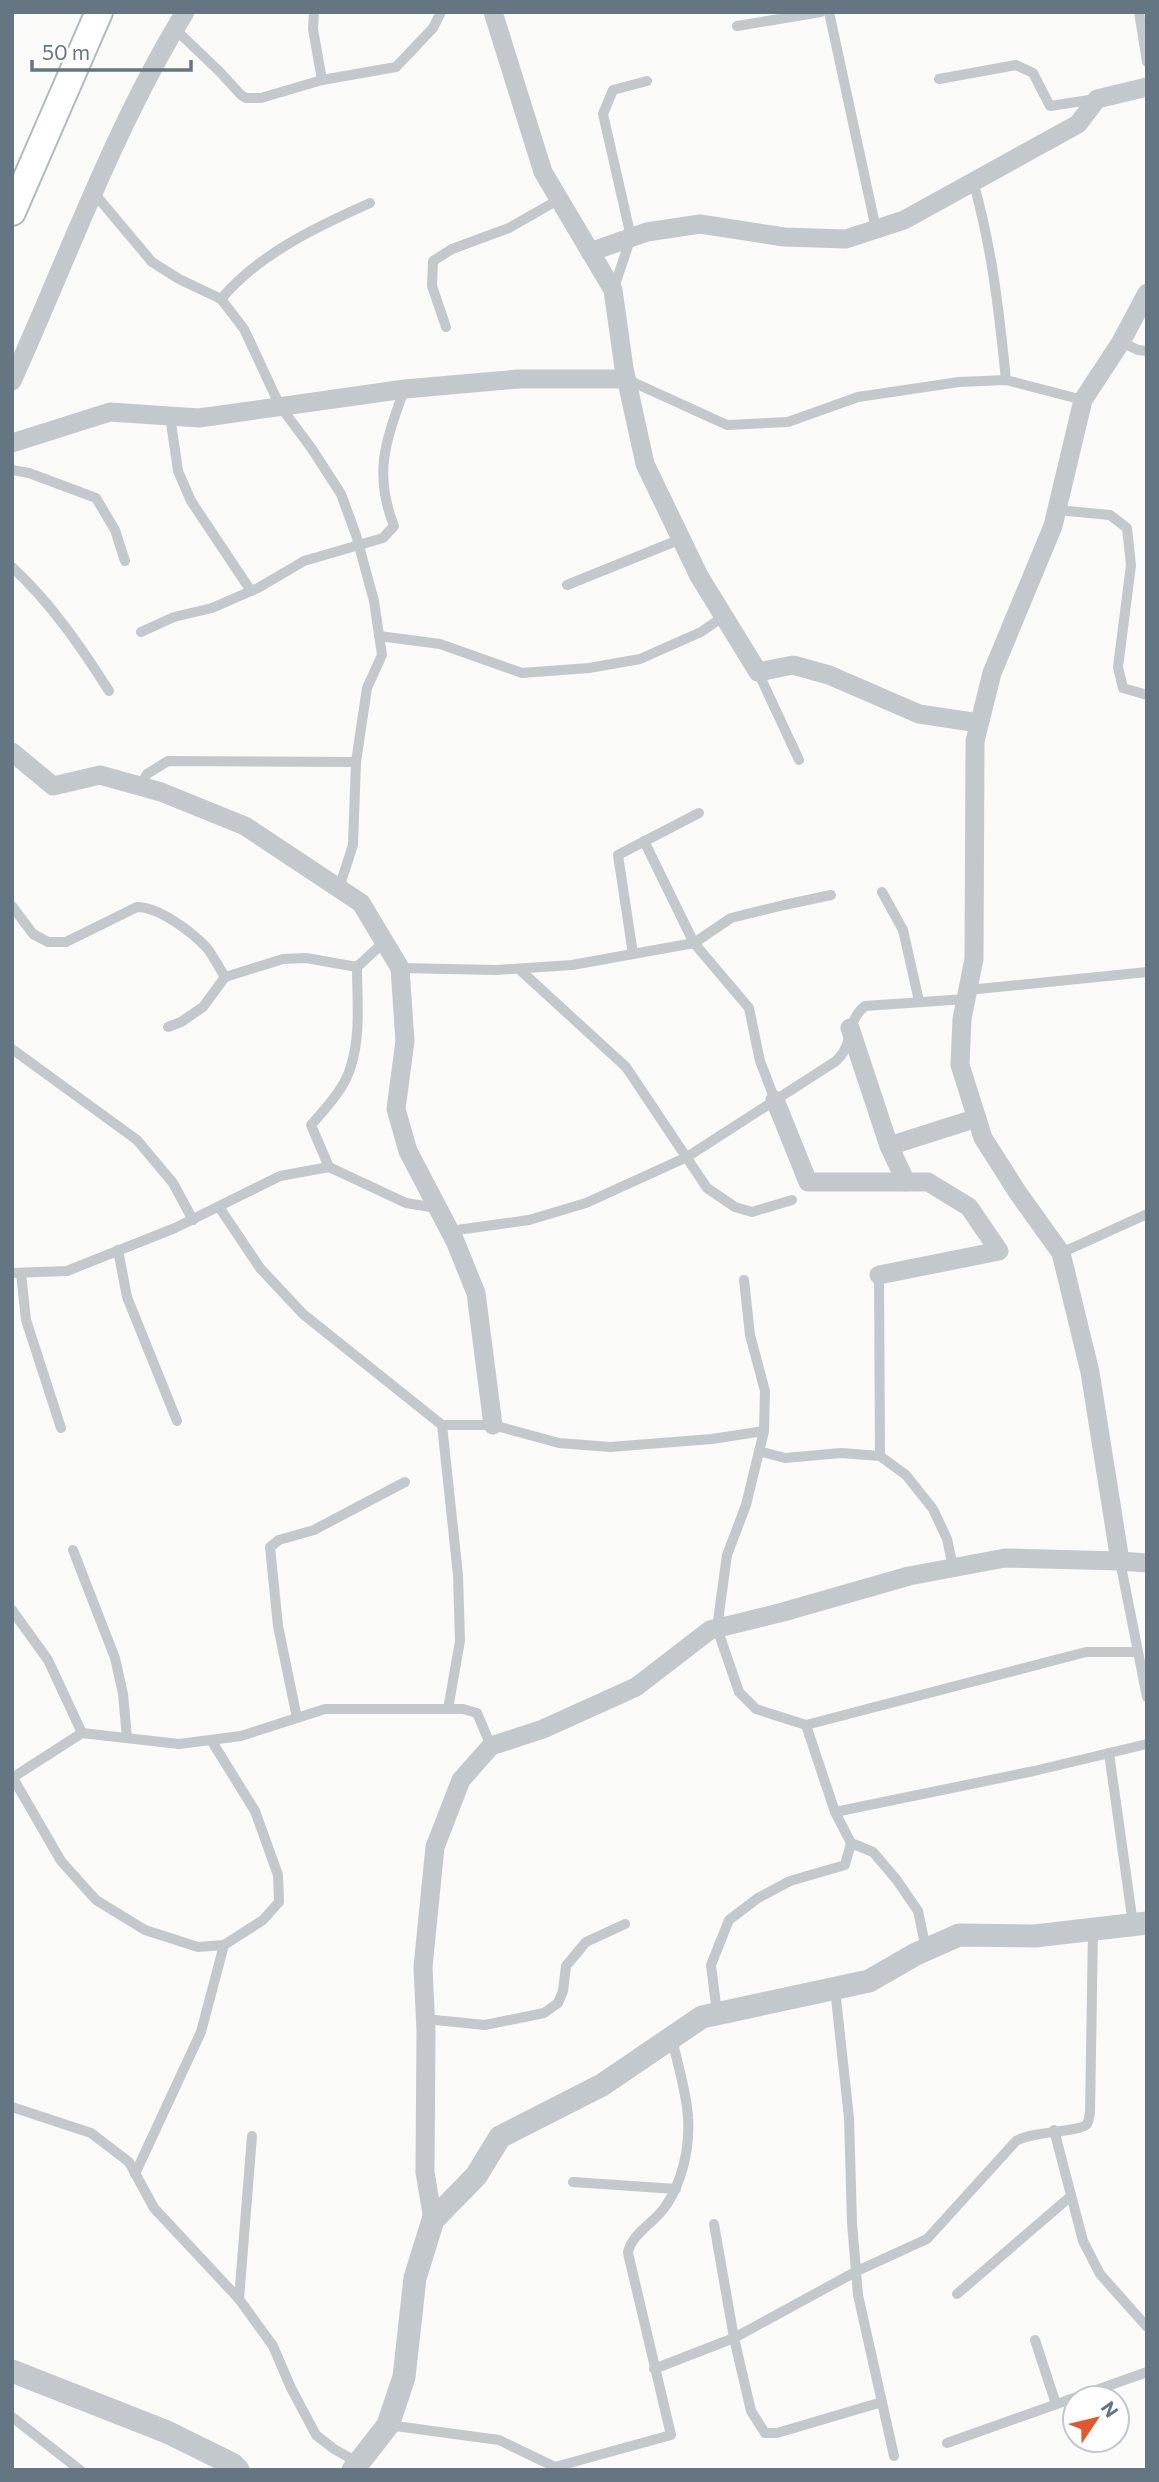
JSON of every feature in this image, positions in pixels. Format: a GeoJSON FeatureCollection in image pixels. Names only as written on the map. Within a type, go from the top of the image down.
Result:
{"type":"FeatureCollection","features":[{"type":"Feature","properties":{"kind":"main road"},"geometry":{"type":"LineString","coordinates":[[12,212],[99,12]]}},
{"type":"Feature","properties":{"kind":"street"},"geometry":{"type":"LineString","coordinates":[[493,12],[543,172],[613,290],[626,379],[645,464],[699,576],[758,672],[793,665],[829,675],[919,714],[979,723]]}},
{"type":"Feature","properties":{"kind":"street"},"geometry":{"type":"LineString","coordinates":[[12,381],[121,128],[180,21]]}},
{"type":"Feature","properties":{"kind":"street"},"geometry":{"type":"LineString","coordinates":[[590,252],[647,232],[700,224],[784,237],[846,239],[904,220],[1078,124],[1097,99],[1147,87]]}},
{"type":"Feature","properties":{"kind":"street"},"geometry":{"type":"LineString","coordinates":[[1120,1560],[1090,1372],[1061,1253],[983,1138],[960,1065],[962,1019],[974,959],[975,741],[979,723],[992,673],[1053,526],[1083,400],[1121,342],[1147,293]]}},
{"type":"Feature","properties":{"kind":"street"},"geometry":{"type":"LineString","coordinates":[[12,443],[110,412],[199,418],[405,389],[518,379],[626,379]]}},
{"type":"Feature","properties":{"kind":"street"},"geometry":{"type":"LineString","coordinates":[[12,752],[53,786],[100,775],[161,792],[245,826],[361,903],[400,968],[405,1041],[396,1109],[408,1151],[450,1231],[476,1293],[493,1426]]}},
{"type":"Feature","properties":{"kind":"street"},"geometry":{"type":"LineString","coordinates":[[850,1028],[889,1146],[906,1182]]}},
{"type":"Feature","properties":{"kind":"street"},"geometry":{"type":"LineString","coordinates":[[775,1100],[807,1182],[929,1182],[969,1207],[999,1251],[879,1275]]}},
{"type":"Feature","properties":{"kind":"street"},"geometry":{"type":"LineString","coordinates":[[889,1146],[977,1118]]}},
{"type":"Feature","properties":{"kind":"street"},"geometry":{"type":"LineString","coordinates":[[356,2466],[388,2425],[404,2377],[415,2278],[433,2220],[425,2172],[423,1967],[435,1847],[461,1780],[491,1746],[543,1729],[636,1687],[710,1630],[909,1576],[1005,1558],[1147,1563]]}},
{"type":"Feature","properties":{"kind":"street"},"geometry":{"type":"LineString","coordinates":[[433,2220],[476,2176],[500,2137],[602,2085],[702,2017],[869,1982],[926,1949],[959,1935],[1035,1936],[1140,1924]]}},
{"type":"Feature","properties":{"kind":"street"},"geometry":{"type":"LineString","coordinates":[[12,2371],[167,2432],[232,2464],[238,2470]]}},
{"type":"Feature","properties":{"kind":"lane"},"geometry":{"type":"LineString","coordinates":[[314,12],[313,29],[322,80]]}},
{"type":"Feature","properties":{"kind":"lane"},"geometry":{"type":"LineString","coordinates":[[180,21],[246,99],[261,98],[322,80],[396,67],[433,28],[442,12]]}},
{"type":"Feature","properties":{"kind":"lane"},"geometry":{"type":"LineString","coordinates":[[737,26],[821,12]]}},
{"type":"Feature","properties":{"kind":"lane"},"geometry":{"type":"LineString","coordinates":[[829,12],[877,229]]}},
{"type":"Feature","properties":{"kind":"lane"},"geometry":{"type":"LineString","coordinates":[[1139,12],[1147,62]]}},
{"type":"Feature","properties":{"kind":"lane"},"geometry":{"type":"LineString","coordinates":[[939,79],[1016,65],[1033,73],[1050,106],[1097,99]]}},
{"type":"Feature","properties":{"kind":"lane"},"geometry":{"type":"LineString","coordinates":[[613,290],[631,237],[603,114],[613,90],[647,80]]}},
{"type":"Feature","properties":{"kind":"lane"},"geometry":{"type":"LineString","coordinates":[[973,181],[987,232],[1006,380]]}},
{"type":"Feature","properties":{"kind":"lane"},"geometry":{"type":"LineString","coordinates":[[94,193],[152,262],[179,279],[221,299],[244,329],[279,406],[312,449],[341,494],[374,601],[382,655],[368,688],[356,762],[353,845],[339,888]]}},
{"type":"Feature","properties":{"kind":"lane"},"geometry":{"type":"LineString","coordinates":[[446,327],[432,286],[433,261],[452,249],[509,228],[558,200]]}},
{"type":"Feature","properties":{"kind":"lane"},"geometry":{"type":"LineString","coordinates":[[221,299],[237,280],[311,230],[370,203]]}},
{"type":"Feature","properties":{"kind":"lane"},"geometry":{"type":"LineString","coordinates":[[1121,342],[1147,351]]}},
{"type":"Feature","properties":{"kind":"lane"},"geometry":{"type":"LineString","coordinates":[[626,379],[727,425],[788,422],[858,397],[959,382],[1006,380],[1083,400]]}},
{"type":"Feature","properties":{"kind":"lane"},"geometry":{"type":"LineString","coordinates":[[141,632],[174,617],[212,608],[251,591],[304,561],[383,538],[394,526],[386,504],[382,470],[388,436],[405,389]]}},
{"type":"Feature","properties":{"kind":"lane"},"geometry":{"type":"LineString","coordinates":[[170,416],[178,471],[191,501],[251,591]]}},
{"type":"Feature","properties":{"kind":"lane"},"geometry":{"type":"LineString","coordinates":[[12,470],[29,473],[96,498],[115,530],[125,561]]}},
{"type":"Feature","properties":{"kind":"lane"},"geometry":{"type":"LineString","coordinates":[[1057,510],[1110,515],[1127,528],[1131,565],[1118,667],[1123,688],[1147,695]]}},
{"type":"Feature","properties":{"kind":"lane"},"geometry":{"type":"LineString","coordinates":[[567,585],[681,539]]}},
{"type":"Feature","properties":{"kind":"lane"},"geometry":{"type":"LineString","coordinates":[[12,567],[38,591],[91,662],[109,691]]}},
{"type":"Feature","properties":{"kind":"lane"},"geometry":{"type":"LineString","coordinates":[[379,636],[440,644],[522,673],[589,668],[640,659],[701,632],[724,616]]}},
{"type":"Feature","properties":{"kind":"lane"},"geometry":{"type":"LineString","coordinates":[[758,672],[799,760]]}},
{"type":"Feature","properties":{"kind":"lane"},"geometry":{"type":"LineString","coordinates":[[140,786],[147,774],[167,761],[356,762]]}},
{"type":"Feature","properties":{"kind":"lane"},"geometry":{"type":"LineString","coordinates":[[633,954],[618,855],[699,813]]}},
{"type":"Feature","properties":{"kind":"lane"},"geometry":{"type":"LineString","coordinates":[[645,841],[694,943],[749,1008],[760,1061],[775,1100]]}},
{"type":"Feature","properties":{"kind":"lane"},"geometry":{"type":"LineString","coordinates":[[883,892],[903,930],[919,1001]]}},
{"type":"Feature","properties":{"kind":"lane"},"geometry":{"type":"LineString","coordinates":[[400,968],[519,969],[572,965],[694,943],[732,919],[831,895]]}},
{"type":"Feature","properties":{"kind":"lane"},"geometry":{"type":"LineString","coordinates":[[12,906],[33,934],[48,942],[66,942],[137,907],[148,907],[168,916],[207,948],[225,977]]}},
{"type":"Feature","properties":{"kind":"lane"},"geometry":{"type":"LineString","coordinates":[[329,1167],[311,1125],[333,1100],[351,1068],[358,1032],[357,967],[384,942]]}},
{"type":"Feature","properties":{"kind":"lane"},"geometry":{"type":"LineString","coordinates":[[168,1027],[181,1022],[203,1007],[225,977],[283,959],[306,958],[357,967]]}},
{"type":"Feature","properties":{"kind":"lane"},"geometry":{"type":"LineString","coordinates":[[519,969],[626,1067],[707,1188],[736,1207],[752,1212],[792,1200]]}},
{"type":"Feature","properties":{"kind":"lane"},"geometry":{"type":"LineString","coordinates":[[450,1231],[529,1220],[586,1203],[687,1157],[845,1053],[850,1028],[859,1011],[865,1006],[1147,972]]}},
{"type":"Feature","properties":{"kind":"lane"},"geometry":{"type":"LineString","coordinates":[[12,1049],[137,1140],[173,1183],[193,1220]]}},
{"type":"Feature","properties":{"kind":"lane"},"geometry":{"type":"LineString","coordinates":[[61,1428],[26,1320],[17,1273],[67,1271],[193,1220],[279,1177],[329,1167],[406,1203],[438,1208]]}},
{"type":"Feature","properties":{"kind":"lane"},"geometry":{"type":"LineString","coordinates":[[219,1207],[260,1268],[303,1314],[442,1425],[493,1426],[559,1443],[611,1447],[712,1439],[764,1431]]}},
{"type":"Feature","properties":{"kind":"lane"},"geometry":{"type":"LineString","coordinates":[[1061,1253],[1147,1214]]}},
{"type":"Feature","properties":{"kind":"lane"},"geometry":{"type":"LineString","coordinates":[[118,1250],[127,1297],[177,1421]]}},
{"type":"Feature","properties":{"kind":"lane"},"geometry":{"type":"LineString","coordinates":[[879,1275],[880,1456]]}},
{"type":"Feature","properties":{"kind":"lane"},"geometry":{"type":"LineString","coordinates":[[744,1280],[750,1335],[765,1391],[764,1431],[746,1505],[727,1555],[717,1628],[739,1692],[756,1709],[806,1725],[1086,1652],[1138,1652]]}},
{"type":"Feature","properties":{"kind":"lane"},"geometry":{"type":"LineString","coordinates":[[442,1425],[458,1575],[460,1641],[448,1709]]}},
{"type":"Feature","properties":{"kind":"lane"},"geometry":{"type":"LineString","coordinates":[[759,1451],[785,1458],[841,1453],[880,1456],[906,1475],[933,1509],[947,1539],[953,1567]]}},
{"type":"Feature","properties":{"kind":"lane"},"geometry":{"type":"LineString","coordinates":[[297,1718],[278,1626],[271,1547],[279,1540],[314,1530],[405,1482]]}},
{"type":"Feature","properties":{"kind":"lane"},"geometry":{"type":"LineString","coordinates":[[73,1550],[115,1658],[123,1694],[127,1738]]}},
{"type":"Feature","properties":{"kind":"lane"},"geometry":{"type":"LineString","coordinates":[[1120,1560],[1147,1697]]}},
{"type":"Feature","properties":{"kind":"lane"},"geometry":{"type":"LineString","coordinates":[[12,1610],[48,1661],[82,1732]]}},
{"type":"Feature","properties":{"kind":"lane"},"geometry":{"type":"LineString","coordinates":[[211,1740],[255,1811],[278,1875],[279,1902],[263,1920],[224,1945],[198,1947],[145,1930],[96,1900],[61,1861],[13,1778],[82,1732],[179,1744],[240,1736],[326,1709],[463,1709],[477,1713],[491,1746]]}},
{"type":"Feature","properties":{"kind":"lane"},"geometry":{"type":"LineString","coordinates":[[806,1725],[835,1812],[851,1843],[873,1852],[896,1879],[918,1911],[926,1949]]}},
{"type":"Feature","properties":{"kind":"lane"},"geometry":{"type":"LineString","coordinates":[[835,1812],[934,1793],[1147,1744]]}},
{"type":"Feature","properties":{"kind":"lane"},"geometry":{"type":"LineString","coordinates":[[1109,1753],[1140,1924]]}},
{"type":"Feature","properties":{"kind":"lane"},"geometry":{"type":"LineString","coordinates":[[718,2013],[711,1965],[729,1920],[758,1898],[790,1881],[845,1866],[851,1843]]}},
{"type":"Feature","properties":{"kind":"lane"},"geometry":{"type":"LineString","coordinates":[[425,2019],[485,2025],[544,2013],[558,2003],[563,1991],[566,1966],[586,1942],[625,1924]]}},
{"type":"Feature","properties":{"kind":"lane"},"geometry":{"type":"LineString","coordinates":[[654,2369],[734,2338],[857,2271],[927,2239],[1016,2141],[1054,2130],[1080,2129],[1087,2124],[1090,2113],[1093,1929]]}},
{"type":"Feature","properties":{"kind":"lane"},"geometry":{"type":"LineString","coordinates":[[135,2174],[201,2032],[224,1945]]}},
{"type":"Feature","properties":{"kind":"lane"},"geometry":{"type":"LineString","coordinates":[[835,1988],[849,2118],[852,2223],[858,2295],[894,2456]]}},
{"type":"Feature","properties":{"kind":"lane"},"geometry":{"type":"LineString","coordinates":[[388,2425],[499,2440],[555,2468],[671,2435],[654,2369],[629,2248],[640,2232],[663,2210],[676,2189],[685,2152],[688,2118],[672,2037]]}},
{"type":"Feature","properties":{"kind":"lane"},"geometry":{"type":"LineString","coordinates":[[12,2107],[91,2133],[130,2162],[154,2208],[239,2300],[273,2346],[316,2435],[356,2466]]}},
{"type":"Feature","properties":{"kind":"lane"},"geometry":{"type":"LineString","coordinates":[[1054,2130],[1083,2241],[1100,2274],[1147,2327]]}},
{"type":"Feature","properties":{"kind":"lane"},"geometry":{"type":"LineString","coordinates":[[239,2300],[251,2136]]}},
{"type":"Feature","properties":{"kind":"lane"},"geometry":{"type":"LineString","coordinates":[[573,2182],[676,2189]]}},
{"type":"Feature","properties":{"kind":"lane"},"geometry":{"type":"LineString","coordinates":[[957,2294],[1071,2196]]}},
{"type":"Feature","properties":{"kind":"lane"},"geometry":{"type":"LineString","coordinates":[[714,2224],[734,2338],[751,2411],[765,2433],[777,2432],[882,2402]]}},
{"type":"Feature","properties":{"kind":"lane"},"geometry":{"type":"LineString","coordinates":[[1035,2340],[1056,2404]]}},
{"type":"Feature","properties":{"kind":"lane"},"geometry":{"type":"LineString","coordinates":[[947,2443],[1147,2372]]}},
{"type":"Feature","properties":{"kind":"lane"},"geometry":{"type":"LineString","coordinates":[[12,2417],[80,2470]]}}]}
